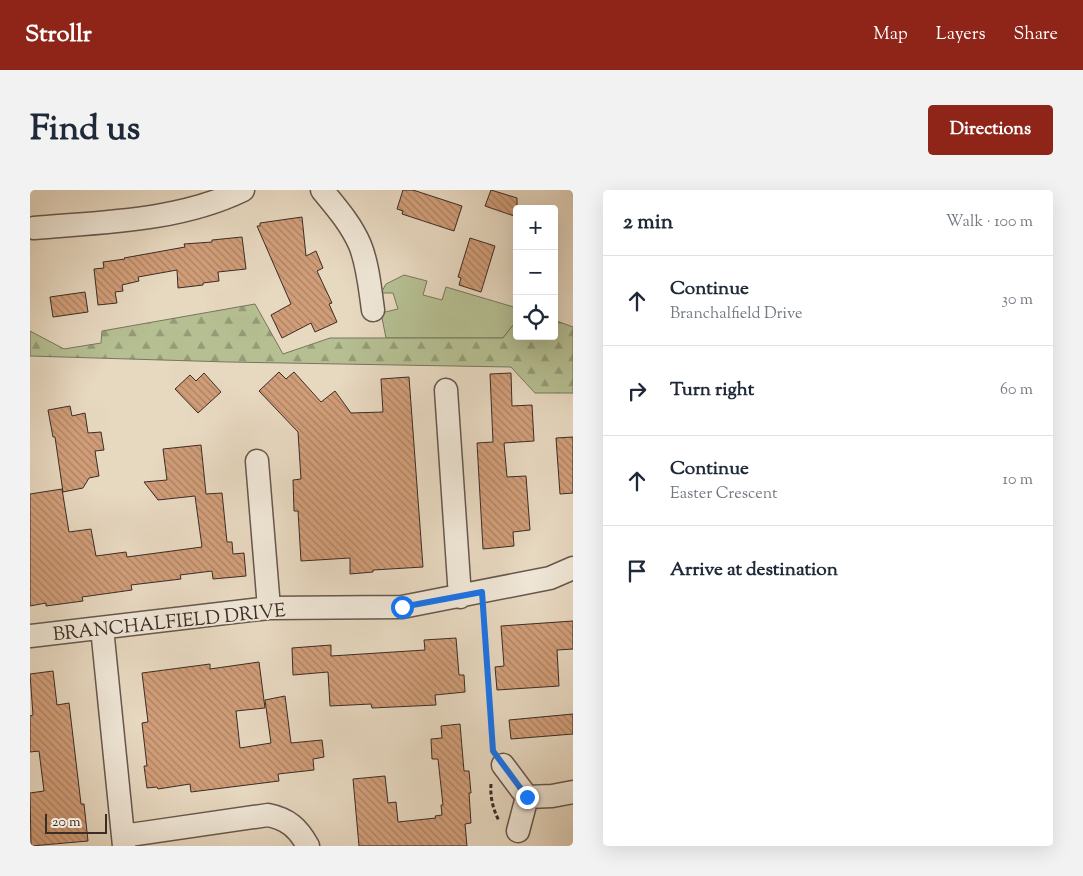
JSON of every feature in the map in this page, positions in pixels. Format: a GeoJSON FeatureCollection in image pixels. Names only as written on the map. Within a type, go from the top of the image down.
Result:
{"type":"FeatureCollection","features":[{"type":"Feature","properties":{"kind":"street"},"geometry":{"type":"LineString","coordinates":[[34,228],[182,212],[226,198],[243,190]]}},
{"type":"Feature","properties":{"kind":"street"},"geometry":{"type":"LineString","coordinates":[[322,190],[345,218],[360,245],[368,276],[373,310]]}},
{"type":"Feature","properties":{"kind":"street"},"geometry":{"type":"LineString","coordinates":[[446,390],[471,594]]}},
{"type":"Feature","properties":{"kind":"street"},"geometry":{"type":"LineString","coordinates":[[257,461],[269,608]]}},
{"type":"Feature","properties":{"kind":"street","name":"BRANCHALFIELD DRIVE"},"geometry":{"type":"LineString","coordinates":[[30,636],[269,608],[402,607],[550,578],[573,568]]}},
{"type":"Feature","properties":{"kind":"street"},"geometry":{"type":"LineString","coordinates":[[102,628],[124,841],[268,816],[281,818],[294,827],[308,846]]}},
{"type":"Feature","properties":{"kind":"street"},"geometry":{"type":"LineString","coordinates":[[497,771],[527,797],[552,796],[573,792]]}},
{"type":"Feature","properties":{"kind":"street"},"geometry":{"type":"LineString","coordinates":[[511,830],[527,797]]}},
{"type":"Feature","properties":{"kind":"path"},"geometry":{"type":"LineString","coordinates":[[471,594],[497,771],[490,794],[494,812],[511,830]]}},
{"type":"Feature","properties":{"kind":"green space"},"geometry":{"type":"Polygon","coordinates":[[[404,275],[427,281],[423,295],[442,300],[446,287],[513,307],[513,325],[503,338],[386,338],[381,313],[398,309],[393,293],[381,293],[386,284],[404,275]]]}},
{"type":"Feature","properties":{"kind":"green space"},"geometry":{"type":"Polygon","coordinates":[[[255,304],[283,354],[330,338],[503,338],[513,325],[513,340],[558,340],[558,321],[573,327],[573,393],[535,393],[511,367],[30,356],[30,331],[64,349],[101,343],[102,331],[255,304]]]}},
{"type":"Feature","properties":{"kind":"building"},"geometry":{"type":"Polygon","coordinates":[[[403,190],[413,190],[462,206],[454,231],[402,214],[403,211],[397,209],[403,190]]]}},
{"type":"Feature","properties":{"kind":"building"},"geometry":{"type":"Polygon","coordinates":[[[491,190],[517,198],[517,205],[513,205],[513,216],[485,206],[491,190]]]}},
{"type":"Feature","properties":{"kind":"building"},"geometry":{"type":"Polygon","coordinates":[[[302,217],[306,256],[316,251],[323,268],[317,271],[332,303],[329,304],[337,322],[315,332],[311,323],[282,338],[271,315],[291,304],[257,226],[260,226],[260,223],[302,217]]]}},
{"type":"Feature","properties":{"kind":"building"},"geometry":{"type":"Polygon","coordinates":[[[242,237],[246,269],[218,272],[219,281],[178,288],[177,270],[138,277],[139,281],[122,285],[123,291],[115,292],[117,303],[98,305],[94,269],[104,268],[103,262],[185,247],[184,244],[242,237]]]}},
{"type":"Feature","properties":{"kind":"building"},"geometry":{"type":"Polygon","coordinates":[[[470,238],[495,246],[481,292],[459,285],[461,278],[458,277],[470,238]]]}},
{"type":"Feature","properties":{"kind":"building"},"geometry":{"type":"Polygon","coordinates":[[[85,292],[88,312],[53,317],[50,297],[85,292]]]}},
{"type":"Feature","properties":{"kind":"building"},"geometry":{"type":"Polygon","coordinates":[[[279,372],[286,379],[294,372],[321,402],[335,391],[351,413],[383,412],[381,379],[409,377],[423,567],[373,570],[373,572],[350,574],[350,558],[301,561],[298,511],[294,511],[293,480],[301,479],[298,432],[259,391],[279,372]]]}},
{"type":"Feature","properties":{"kind":"building"},"geometry":{"type":"Polygon","coordinates":[[[204,373],[221,392],[198,413],[175,389],[190,375],[196,381],[204,373]]]}},
{"type":"Feature","properties":{"kind":"building"},"geometry":{"type":"Polygon","coordinates":[[[511,373],[512,406],[532,405],[534,441],[504,443],[507,477],[526,476],[530,530],[513,532],[514,546],[483,549],[477,443],[493,442],[490,374],[511,373]]]}},
{"type":"Feature","properties":{"kind":"building"},"geometry":{"type":"Polygon","coordinates":[[[70,406],[72,416],[85,413],[88,433],[101,432],[104,450],[95,451],[99,476],[89,478],[83,488],[63,492],[55,437],[53,437],[48,410],[70,406]]]}},
{"type":"Feature","properties":{"kind":"building"},"geometry":{"type":"Polygon","coordinates":[[[573,437],[573,493],[560,494],[556,438],[573,437]]]}},
{"type":"Feature","properties":{"kind":"building"},"geometry":{"type":"Polygon","coordinates":[[[201,445],[206,494],[222,493],[227,542],[232,542],[233,554],[244,553],[246,576],[213,579],[212,571],[180,575],[181,579],[131,585],[132,590],[82,597],[83,601],[46,606],[46,603],[30,606],[30,494],[62,489],[69,532],[91,529],[96,556],[126,552],[127,557],[202,547],[195,496],[158,500],[144,482],[167,480],[163,449],[201,445]]]}},
{"type":"Feature","properties":{"kind":"building"},"geometry":{"type":"Polygon","coordinates":[[[573,621],[573,649],[557,650],[559,686],[497,690],[495,667],[504,666],[501,626],[573,621]]]}},
{"type":"Feature","properties":{"kind":"building"},"geometry":{"type":"Polygon","coordinates":[[[456,638],[459,675],[464,675],[465,692],[435,695],[436,705],[372,708],[371,704],[330,706],[328,672],[293,675],[292,648],[331,645],[331,656],[425,650],[424,640],[456,638]]]}},
{"type":"Feature","properties":{"kind":"building"},"geometry":{"type":"Polygon","coordinates":[[[259,662],[265,708],[236,711],[240,748],[271,743],[265,700],[285,696],[291,743],[322,740],[324,757],[313,759],[314,770],[278,774],[279,781],[191,792],[190,784],[158,789],[157,787],[147,788],[144,766],[147,766],[142,723],[148,722],[142,673],[210,664],[210,669],[259,662]]]}},
{"type":"Feature","properties":{"kind":"building"},"geometry":{"type":"Polygon","coordinates":[[[53,671],[57,705],[69,703],[81,804],[84,804],[88,841],[31,846],[30,793],[44,791],[39,751],[30,752],[30,716],[33,715],[30,674],[53,671]]]}},
{"type":"Feature","properties":{"kind":"building"},"geometry":{"type":"Polygon","coordinates":[[[573,714],[573,734],[511,739],[509,720],[573,714]]]}},
{"type":"Feature","properties":{"kind":"building"},"geometry":{"type":"Polygon","coordinates":[[[460,724],[464,771],[469,771],[471,793],[469,793],[471,823],[465,824],[467,846],[359,846],[353,779],[385,776],[388,803],[396,802],[398,822],[436,818],[435,816],[442,815],[441,805],[443,805],[438,759],[432,759],[431,739],[442,738],[441,726],[460,724]]]}},
{"type":"Feature","properties":{"kind":"route"},"geometry":{"type":"LineString","coordinates":[[402,607],[482,592],[493,751],[527,797]]}}]}
